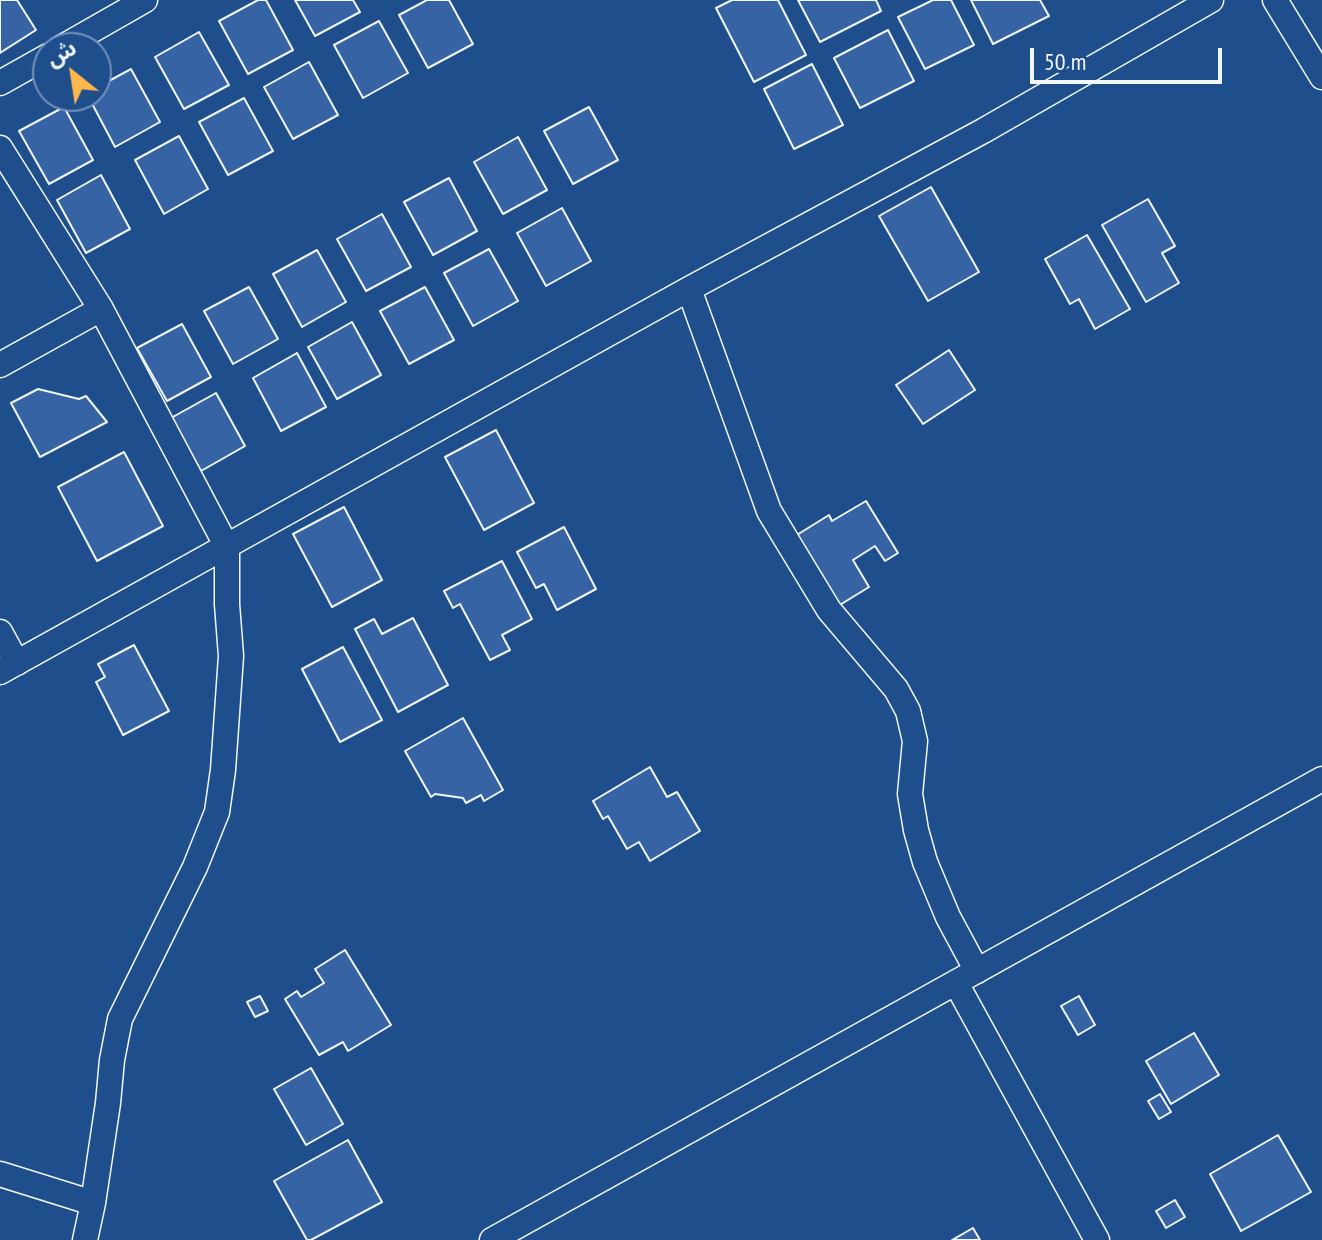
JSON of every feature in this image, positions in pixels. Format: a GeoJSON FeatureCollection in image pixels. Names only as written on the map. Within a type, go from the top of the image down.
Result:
{"type":"FeatureCollection","features":[{"type":"Feature","properties":{"kind":"street"},"geometry":{"type":"LineString","coordinates":[[89,32],[145,0]]}},
{"type":"Feature","properties":{"kind":"street"},"geometry":{"type":"LineString","coordinates":[[0,632],[8,668],[689,289],[983,131],[1211,0]]}},
{"type":"Feature","properties":{"kind":"street"},"geometry":{"type":"LineString","coordinates":[[1275,0],[1322,77]]}},
{"type":"Feature","properties":{"kind":"street"},"geometry":{"type":"LineString","coordinates":[[0,83],[32,65]]}},
{"type":"Feature","properties":{"kind":"street"},"geometry":{"type":"LineString","coordinates":[[0,148],[101,309],[227,547],[231,656],[217,812],[195,867],[120,1019],[85,1240]]}},
{"type":"Feature","properties":{"kind":"street"},"geometry":{"type":"LineString","coordinates":[[689,289],[769,511],[829,610],[896,689],[908,711],[915,741],[910,794],[919,841],[948,917],[966,977],[1097,1240]]}},
{"type":"Feature","properties":{"kind":"street"},"geometry":{"type":"LineString","coordinates":[[0,365],[101,309]]}},
{"type":"Feature","properties":{"kind":"street"},"geometry":{"type":"LineString","coordinates":[[492,1240],[1322,779]]}},
{"type":"Feature","properties":{"kind":"street"},"geometry":{"type":"LineString","coordinates":[[0,1174],[93,1203]]}},
{"type":"Feature","properties":{"kind":"building"},"geometry":{"type":"Polygon","coordinates":[[[0,0],[17,0],[36,30],[0,53],[0,0]]]}},
{"type":"Feature","properties":{"kind":"building"},"geometry":{"type":"Polygon","coordinates":[[[258,0],[266,0],[293,50],[248,74],[219,21],[258,0]]]}},
{"type":"Feature","properties":{"kind":"building"},"geometry":{"type":"Polygon","coordinates":[[[295,0],[353,0],[360,12],[315,36],[295,0]]]}},
{"type":"Feature","properties":{"kind":"building"},"geometry":{"type":"Polygon","coordinates":[[[427,0],[449,0],[473,44],[428,68],[399,15],[427,0]]]}},
{"type":"Feature","properties":{"kind":"building"},"geometry":{"type":"Polygon","coordinates":[[[732,0],[778,0],[806,55],[754,82],[716,8],[732,0]]]}},
{"type":"Feature","properties":{"kind":"building"},"geometry":{"type":"Polygon","coordinates":[[[798,0],[876,0],[881,11],[820,42],[798,0]]]}},
{"type":"Feature","properties":{"kind":"building"},"geometry":{"type":"Polygon","coordinates":[[[933,0],[951,0],[974,45],[925,69],[898,17],[933,0]]]}},
{"type":"Feature","properties":{"kind":"building"},"geometry":{"type":"Polygon","coordinates":[[[971,0],[1040,0],[1049,16],[993,44],[971,0]]]}},
{"type":"Feature","properties":{"kind":"building"},"geometry":{"type":"Polygon","coordinates":[[[379,21],[408,73],[363,98],[334,45],[379,21]]]}},
{"type":"Feature","properties":{"kind":"building"},"geometry":{"type":"Polygon","coordinates":[[[888,30],[914,81],[860,108],[834,58],[888,30]]]}},
{"type":"Feature","properties":{"kind":"building"},"geometry":{"type":"Polygon","coordinates":[[[199,32],[229,85],[184,109],[155,57],[199,32]]]}},
{"type":"Feature","properties":{"kind":"building"},"geometry":{"type":"Polygon","coordinates":[[[309,62],[338,115],[293,139],[264,87],[309,62]]]}},
{"type":"Feature","properties":{"kind":"building"},"geometry":{"type":"Polygon","coordinates":[[[812,64],[843,125],[794,149],[764,89],[812,64]]]}},
{"type":"Feature","properties":{"kind":"building"},"geometry":{"type":"Polygon","coordinates":[[[131,69],[160,122],[115,147],[96,112],[112,112],[112,79],[131,69]]]}},
{"type":"Feature","properties":{"kind":"building"},"geometry":{"type":"Polygon","coordinates":[[[244,98],[273,151],[228,175],[199,122],[244,98]]]}},
{"type":"Feature","properties":{"kind":"building"},"geometry":{"type":"Polygon","coordinates":[[[589,107],[618,160],[573,184],[544,131],[589,107]]]}},
{"type":"Feature","properties":{"kind":"building"},"geometry":{"type":"Polygon","coordinates":[[[55,112],[67,112],[93,160],[49,184],[19,131],[55,112]]]}},
{"type":"Feature","properties":{"kind":"building"},"geometry":{"type":"Polygon","coordinates":[[[179,136],[208,189],[164,214],[135,160],[179,136]]]}},
{"type":"Feature","properties":{"kind":"building"},"geometry":{"type":"Polygon","coordinates":[[[518,137],[547,190],[503,214],[474,162],[518,137]]]}},
{"type":"Feature","properties":{"kind":"building"},"geometry":{"type":"Polygon","coordinates":[[[101,175],[130,229],[86,253],[57,200],[101,175]]]}},
{"type":"Feature","properties":{"kind":"building"},"geometry":{"type":"Polygon","coordinates":[[[449,178],[477,231],[433,255],[404,202],[449,178]]]}},
{"type":"Feature","properties":{"kind":"building"},"geometry":{"type":"Polygon","coordinates":[[[931,187],[979,272],[928,301],[879,216],[931,187]]]}},
{"type":"Feature","properties":{"kind":"building"},"geometry":{"type":"Polygon","coordinates":[[[1148,199],[1175,246],[1162,253],[1179,283],[1146,302],[1102,225],[1148,199]]]}},
{"type":"Feature","properties":{"kind":"building"},"geometry":{"type":"Polygon","coordinates":[[[562,208],[591,261],[546,286],[517,233],[562,208]]]}},
{"type":"Feature","properties":{"kind":"building"},"geometry":{"type":"Polygon","coordinates":[[[382,214],[411,267],[366,291],[337,239],[382,214]]]}},
{"type":"Feature","properties":{"kind":"building"},"geometry":{"type":"Polygon","coordinates":[[[1087,235],[1130,309],[1095,329],[1079,299],[1070,304],[1045,259],[1087,235]]]}},
{"type":"Feature","properties":{"kind":"building"},"geometry":{"type":"Polygon","coordinates":[[[489,249],[518,301],[473,326],[444,273],[489,249]]]}},
{"type":"Feature","properties":{"kind":"building"},"geometry":{"type":"Polygon","coordinates":[[[317,250],[346,302],[302,327],[273,274],[317,250]]]}},
{"type":"Feature","properties":{"kind":"building"},"geometry":{"type":"Polygon","coordinates":[[[249,287],[278,339],[233,364],[204,311],[249,287]]]}},
{"type":"Feature","properties":{"kind":"building"},"geometry":{"type":"Polygon","coordinates":[[[425,287],[454,340],[409,364],[380,311],[425,287]]]}},
{"type":"Feature","properties":{"kind":"building"},"geometry":{"type":"Polygon","coordinates":[[[352,322],[381,375],[337,399],[308,347],[352,322]]]}},
{"type":"Feature","properties":{"kind":"building"},"geometry":{"type":"Polygon","coordinates":[[[182,324],[211,377],[167,401],[137,348],[182,324]]]}},
{"type":"Feature","properties":{"kind":"building"},"geometry":{"type":"Polygon","coordinates":[[[949,350],[975,390],[923,424],[896,385],[949,350]]]}},
{"type":"Feature","properties":{"kind":"building"},"geometry":{"type":"Polygon","coordinates":[[[297,353],[326,407],[281,431],[253,378],[297,353]]]}},
{"type":"Feature","properties":{"kind":"building"},"geometry":{"type":"Polygon","coordinates":[[[38,389],[79,399],[86,396],[107,422],[40,457],[11,403],[38,389]]]}},
{"type":"Feature","properties":{"kind":"building"},"geometry":{"type":"Polygon","coordinates":[[[216,393],[245,446],[201,471],[171,418],[216,393]]]}},
{"type":"Feature","properties":{"kind":"building"},"geometry":{"type":"Polygon","coordinates":[[[496,430],[534,503],[484,530],[445,457],[496,430]]]}},
{"type":"Feature","properties":{"kind":"building"},"geometry":{"type":"Polygon","coordinates":[[[124,452],[163,526],[97,561],[58,487],[124,452]]]}},
{"type":"Feature","properties":{"kind":"building"},"geometry":{"type":"Polygon","coordinates":[[[866,501],[898,553],[885,561],[875,546],[853,560],[869,587],[835,608],[792,538],[829,515],[832,521],[866,501]]]}},
{"type":"Feature","properties":{"kind":"building"},"geometry":{"type":"Polygon","coordinates":[[[344,507],[382,580],[332,607],[293,534],[344,507]]]}},
{"type":"Feature","properties":{"kind":"building"},"geometry":{"type":"Polygon","coordinates":[[[564,527],[596,589],[557,610],[544,584],[536,588],[517,552],[564,527]]]}},
{"type":"Feature","properties":{"kind":"building"},"geometry":{"type":"Polygon","coordinates":[[[502,561],[532,619],[502,635],[510,650],[490,660],[460,604],[453,608],[444,591],[502,561]]]}},
{"type":"Feature","properties":{"kind":"building"},"geometry":{"type":"Polygon","coordinates":[[[413,618],[448,685],[398,712],[355,629],[374,619],[382,634],[413,618]]]}},
{"type":"Feature","properties":{"kind":"building"},"geometry":{"type":"Polygon","coordinates":[[[134,645],[169,711],[123,735],[96,682],[105,677],[98,664],[134,645]]]}},
{"type":"Feature","properties":{"kind":"building"},"geometry":{"type":"Polygon","coordinates":[[[343,647],[382,720],[340,742],[302,669],[343,647]]]}},
{"type":"Feature","properties":{"kind":"building"},"geometry":{"type":"Polygon","coordinates":[[[463,718],[503,790],[484,801],[481,795],[466,803],[463,798],[435,794],[431,797],[405,751],[463,718]]]}},
{"type":"Feature","properties":{"kind":"building"},"geometry":{"type":"Polygon","coordinates":[[[650,767],[667,797],[677,792],[700,831],[650,861],[639,842],[627,849],[608,816],[603,819],[593,801],[650,767]]]}},
{"type":"Feature","properties":{"kind":"building"},"geometry":{"type":"Polygon","coordinates":[[[345,950],[391,1025],[348,1051],[343,1042],[319,1055],[285,999],[297,991],[301,997],[324,983],[315,969],[345,950]]]}},
{"type":"Feature","properties":{"kind":"building"},"geometry":{"type":"Polygon","coordinates":[[[260,996],[268,1011],[255,1017],[247,1002],[260,996]]]}},
{"type":"Feature","properties":{"kind":"building"},"geometry":{"type":"Polygon","coordinates":[[[1079,996],[1095,1025],[1078,1035],[1061,1006],[1079,996]]]}},
{"type":"Feature","properties":{"kind":"building"},"geometry":{"type":"Polygon","coordinates":[[[1194,1033],[1219,1075],[1171,1104],[1146,1061],[1194,1033]]]}},
{"type":"Feature","properties":{"kind":"building"},"geometry":{"type":"Polygon","coordinates":[[[311,1068],[343,1124],[306,1145],[274,1089],[311,1068]]]}},
{"type":"Feature","properties":{"kind":"building"},"geometry":{"type":"Polygon","coordinates":[[[1160,1094],[1171,1112],[1159,1119],[1148,1101],[1160,1094]]]}},
{"type":"Feature","properties":{"kind":"building"},"geometry":{"type":"Polygon","coordinates":[[[1278,1135],[1311,1192],[1241,1231],[1210,1174],[1278,1135]]]}},
{"type":"Feature","properties":{"kind":"building"},"geometry":{"type":"Polygon","coordinates":[[[348,1140],[382,1202],[307,1240],[274,1181],[348,1140]]]}},
{"type":"Feature","properties":{"kind":"building"},"geometry":{"type":"Polygon","coordinates":[[[1175,1200],[1185,1217],[1166,1228],[1156,1211],[1175,1200]]]}},
{"type":"Feature","properties":{"kind":"building"},"geometry":{"type":"Polygon","coordinates":[[[973,1228],[980,1240],[952,1240],[973,1228]]]}}]}
